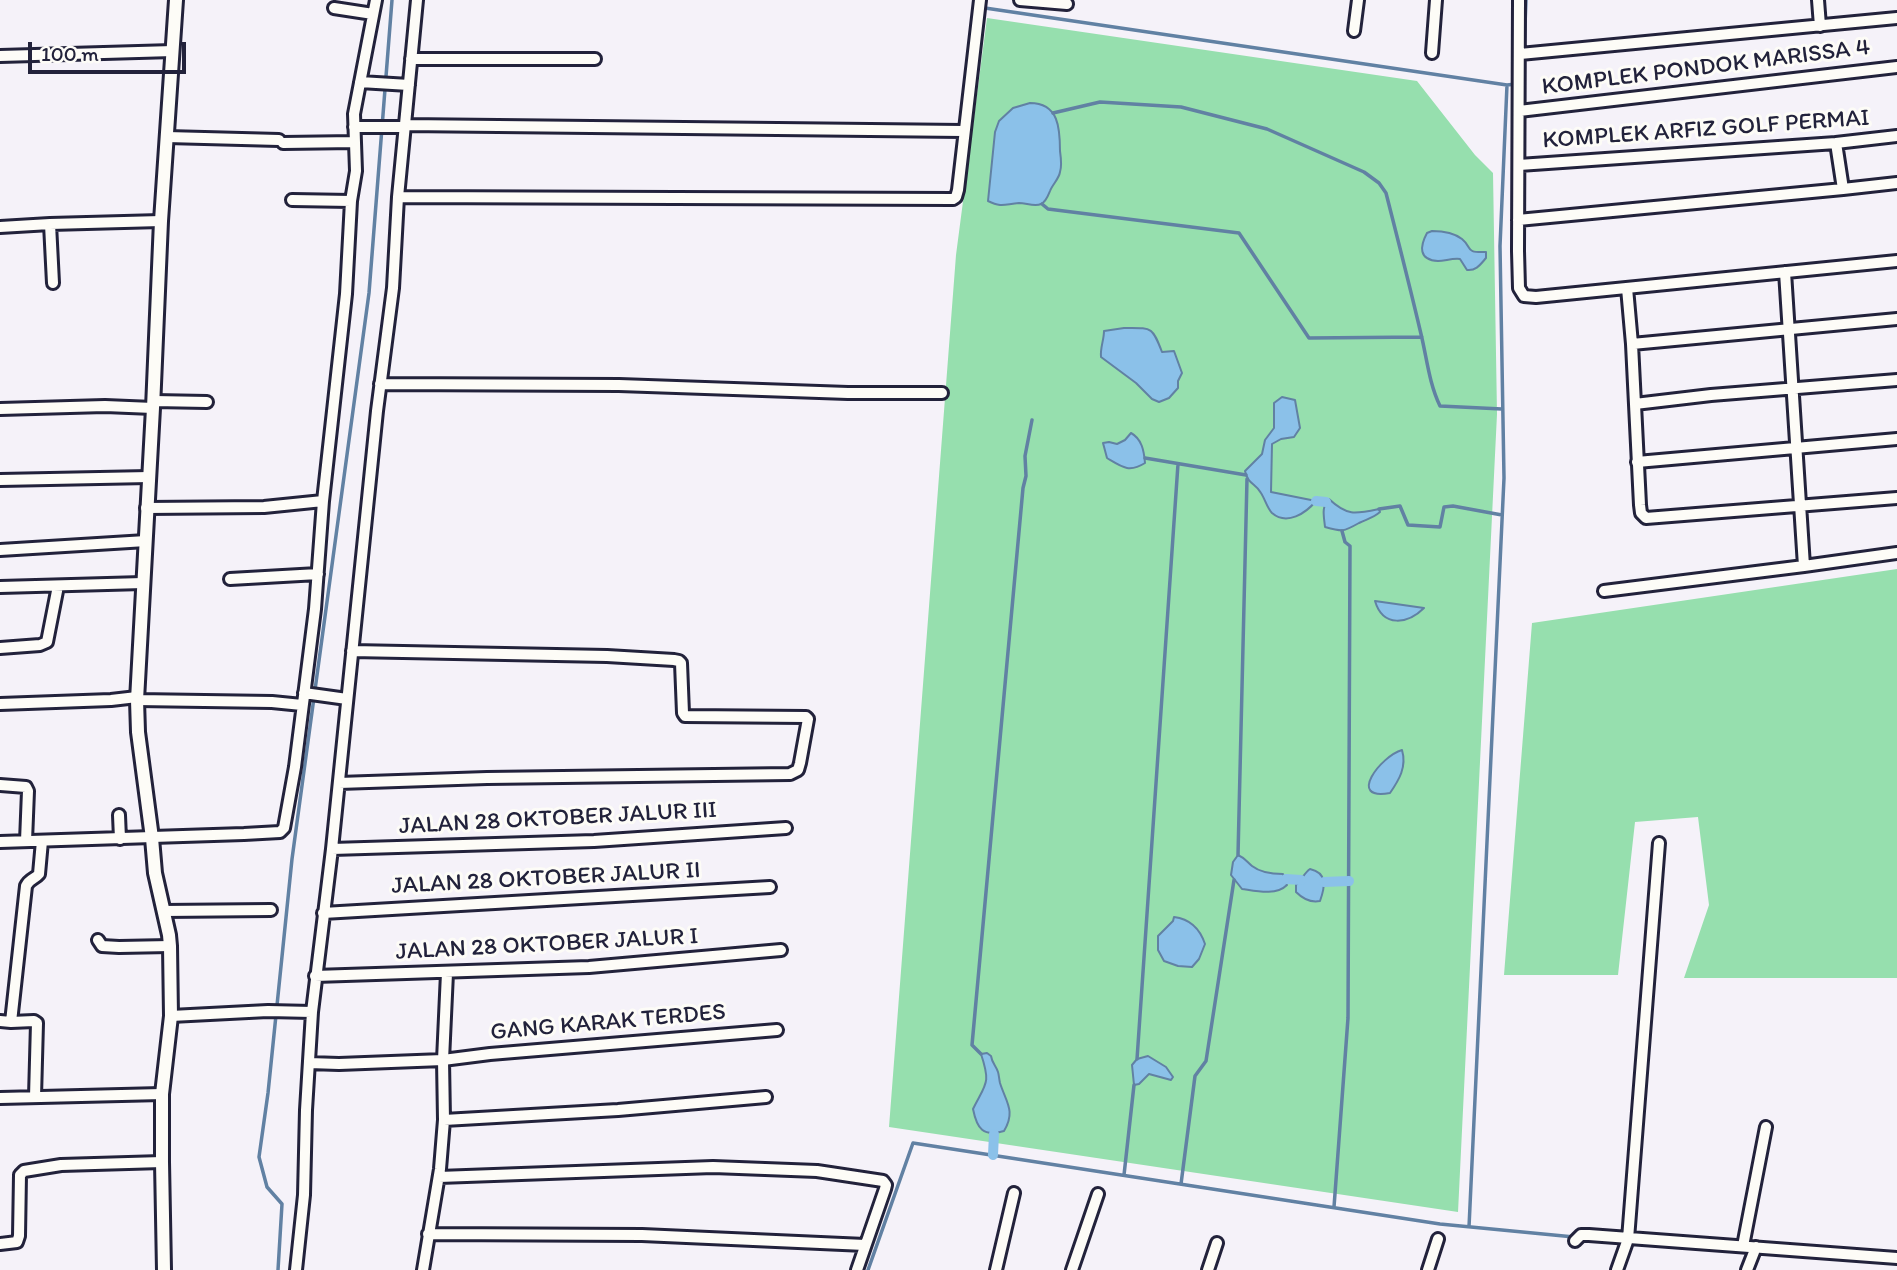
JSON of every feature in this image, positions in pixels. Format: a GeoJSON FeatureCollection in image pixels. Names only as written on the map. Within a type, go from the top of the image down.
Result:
{"type":"FeatureCollection","features":[{"type":"Feature","properties":{"kind":"street"},"geometry":{"type":"LineString","coordinates":[[164,1270],[162,1094],[170,1016],[170,946],[155,873],[140,756],[137,698],[161,221],[176,0]]}},
{"type":"Feature","properties":{"kind":"street"},"geometry":{"type":"LineString","coordinates":[[0,842],[269,833],[283,830],[286,824],[302,705],[308,693],[323,501],[346,294],[351,201],[356,171],[355,142],[358,126],[354,114],[363,83],[376,0]]}},
{"type":"Feature","properties":{"kind":"street"},"geometry":{"type":"LineString","coordinates":[[296,1270],[304,1195],[315,976],[332,849],[380,384],[393,288],[398,197],[417,0]]}},
{"type":"Feature","properties":{"kind":"street"},"geometry":{"type":"LineString","coordinates":[[398,197],[953,199],[958,190],[980,0]]}},
{"type":"Feature","properties":{"kind":"street"},"geometry":{"type":"LineString","coordinates":[[1020,0],[1067,4]]}},
{"type":"Feature","properties":{"kind":"street"},"geometry":{"type":"LineString","coordinates":[[1354,31],[1358,0]]}},
{"type":"Feature","properties":{"kind":"street"},"geometry":{"type":"LineString","coordinates":[[1432,53],[1436,0]]}},
{"type":"Feature","properties":{"kind":"street"},"geometry":{"type":"LineString","coordinates":[[1519,0],[1519,288],[1524,296],[1536,297],[1897,261]]}},
{"type":"Feature","properties":{"kind":"street"},"geometry":{"type":"LineString","coordinates":[[1818,0],[1820,26]]}},
{"type":"Feature","properties":{"kind":"street"},"geometry":{"type":"LineString","coordinates":[[334,8],[373,14]]}},
{"type":"Feature","properties":{"kind":"street","name":"KOMPLEK PONDOK MARISSA 4"},"geometry":{"type":"LineString","coordinates":[[1520,54],[1897,19]]}},
{"type":"Feature","properties":{"kind":"street"},"geometry":{"type":"LineString","coordinates":[[0,56],[173,51]]}},
{"type":"Feature","properties":{"kind":"street"},"geometry":{"type":"LineString","coordinates":[[411,59],[596,59]]}},
{"type":"Feature","properties":{"kind":"street","name":"KOMPLEK PONDOK MARISSA 4"},"geometry":{"type":"LineString","coordinates":[[1519,111],[1897,67]]}},
{"type":"Feature","properties":{"kind":"street"},"geometry":{"type":"LineString","coordinates":[[363,83],[409,85]]}},
{"type":"Feature","properties":{"kind":"street"},"geometry":{"type":"LineString","coordinates":[[358,126],[964,131]]}},
{"type":"Feature","properties":{"kind":"street","name":"KOMPLEK ARFIZ GOLF PERMAI"},"geometry":{"type":"LineString","coordinates":[[1519,165],[1836,143],[1897,136]]}},
{"type":"Feature","properties":{"kind":"street"},"geometry":{"type":"LineString","coordinates":[[167,137],[355,142]]}},
{"type":"Feature","properties":{"kind":"street"},"geometry":{"type":"LineString","coordinates":[[1836,143],[1843,189]]}},
{"type":"Feature","properties":{"kind":"street"},"geometry":{"type":"LineString","coordinates":[[1518,220],[1897,183]]}},
{"type":"Feature","properties":{"kind":"street"},"geometry":{"type":"LineString","coordinates":[[292,200],[351,201]]}},
{"type":"Feature","properties":{"kind":"street"},"geometry":{"type":"LineString","coordinates":[[0,227],[161,221]]}},
{"type":"Feature","properties":{"kind":"street"},"geometry":{"type":"LineString","coordinates":[[50,224],[53,283]]}},
{"type":"Feature","properties":{"kind":"street"},"geometry":{"type":"LineString","coordinates":[[1785,272],[1804,566]]}},
{"type":"Feature","properties":{"kind":"street"},"geometry":{"type":"LineString","coordinates":[[1627,288],[1641,513],[1646,518],[1897,498]]}},
{"type":"Feature","properties":{"kind":"street"},"geometry":{"type":"LineString","coordinates":[[1632,344],[1897,320]]}},
{"type":"Feature","properties":{"kind":"street"},"geometry":{"type":"LineString","coordinates":[[1634,404],[1897,380]]}},
{"type":"Feature","properties":{"kind":"street"},"geometry":{"type":"LineString","coordinates":[[380,384],[619,385],[848,393],[942,393]]}},
{"type":"Feature","properties":{"kind":"street"},"geometry":{"type":"LineString","coordinates":[[0,409],[207,402]]}},
{"type":"Feature","properties":{"kind":"street"},"geometry":{"type":"LineString","coordinates":[[1637,462],[1897,439]]}},
{"type":"Feature","properties":{"kind":"street"},"geometry":{"type":"LineString","coordinates":[[0,480],[149,477]]}},
{"type":"Feature","properties":{"kind":"street"},"geometry":{"type":"LineString","coordinates":[[146,508],[264,507],[323,501]]}},
{"type":"Feature","properties":{"kind":"street"},"geometry":{"type":"LineString","coordinates":[[0,550],[146,541]]}},
{"type":"Feature","properties":{"kind":"street"},"geometry":{"type":"LineString","coordinates":[[1604,591],[1897,553]]}},
{"type":"Feature","properties":{"kind":"street"},"geometry":{"type":"LineString","coordinates":[[230,579],[318,575]]}},
{"type":"Feature","properties":{"kind":"street"},"geometry":{"type":"LineString","coordinates":[[0,587],[144,583]]}},
{"type":"Feature","properties":{"kind":"street"},"geometry":{"type":"LineString","coordinates":[[0,648],[47,642],[58,586]]}},
{"type":"Feature","properties":{"kind":"street"},"geometry":{"type":"LineString","coordinates":[[338,783],[790,774],[798,770],[808,719],[782,716],[685,716],[679,660],[352,651]]}},
{"type":"Feature","properties":{"kind":"street"},"geometry":{"type":"LineString","coordinates":[[308,693],[348,699]]}},
{"type":"Feature","properties":{"kind":"street"},"geometry":{"type":"LineString","coordinates":[[0,704],[137,698],[302,705]]}},
{"type":"Feature","properties":{"kind":"street"},"geometry":{"type":"LineString","coordinates":[[0,785],[26,787],[28,791],[26,841]]}},
{"type":"Feature","properties":{"kind":"street"},"geometry":{"type":"LineString","coordinates":[[119,815],[120,839]]}},
{"type":"Feature","properties":{"kind":"street","name":"JALAN 28 OKTOBER JALUR III"},"geometry":{"type":"LineString","coordinates":[[332,849],[594,841],[786,828]]}},
{"type":"Feature","properties":{"kind":"street"},"geometry":{"type":"LineString","coordinates":[[35,1097],[37,1023],[6,1022],[26,886],[39,874],[43,841]]}},
{"type":"Feature","properties":{"kind":"street"},"geometry":{"type":"LineString","coordinates":[[1617,1270],[1628,1239],[1659,843]]}},
{"type":"Feature","properties":{"kind":"street","name":"JALAN 28 OKTOBER JALUR II"},"geometry":{"type":"LineString","coordinates":[[323,913],[770,887]]}},
{"type":"Feature","properties":{"kind":"street"},"geometry":{"type":"LineString","coordinates":[[163,911],[271,910]]}},
{"type":"Feature","properties":{"kind":"street"},"geometry":{"type":"LineString","coordinates":[[98,940],[102,946],[170,946]]}},
{"type":"Feature","properties":{"kind":"street","name":"JALAN 28 OKTOBER JALUR I"},"geometry":{"type":"LineString","coordinates":[[315,976],[589,968],[780,950]]}},
{"type":"Feature","properties":{"kind":"street"},"geometry":{"type":"LineString","coordinates":[[423,1270],[439,1177],[444,1121],[443,1060],[447,973]]}},
{"type":"Feature","properties":{"kind":"street"},"geometry":{"type":"LineString","coordinates":[[170,1016],[268,1011],[312,1012]]}},
{"type":"Feature","properties":{"kind":"street","name":"GANG KARAK TERDES"},"geometry":{"type":"LineString","coordinates":[[309,1063],[443,1060],[777,1030]]}},
{"type":"Feature","properties":{"kind":"street"},"geometry":{"type":"LineString","coordinates":[[0,1098],[162,1094]]}},
{"type":"Feature","properties":{"kind":"street"},"geometry":{"type":"LineString","coordinates":[[444,1121],[766,1097]]}},
{"type":"Feature","properties":{"kind":"street"},"geometry":{"type":"LineString","coordinates":[[1747,1270],[1766,1127]]}},
{"type":"Feature","properties":{"kind":"street"},"geometry":{"type":"LineString","coordinates":[[0,1244],[17,1242],[19,1236],[20,1175],[24,1171],[61,1165],[162,1162]]}},
{"type":"Feature","properties":{"kind":"street"},"geometry":{"type":"LineString","coordinates":[[439,1177],[755,1167],[817,1171],[883,1181],[886,1189],[857,1270]]}},
{"type":"Feature","properties":{"kind":"street"},"geometry":{"type":"LineString","coordinates":[[996,1270],[1014,1194]]}},
{"type":"Feature","properties":{"kind":"street"},"geometry":{"type":"LineString","coordinates":[[1072,1270],[1098,1194]]}},
{"type":"Feature","properties":{"kind":"street"},"geometry":{"type":"LineString","coordinates":[[428,1234],[615,1235],[865,1245]]}},
{"type":"Feature","properties":{"kind":"street"},"geometry":{"type":"LineString","coordinates":[[1575,1241],[1585,1235],[1751,1250],[1897,1258]]}},
{"type":"Feature","properties":{"kind":"street"},"geometry":{"type":"LineString","coordinates":[[1428,1270],[1438,1239]]}},
{"type":"Feature","properties":{"kind":"street"},"geometry":{"type":"LineString","coordinates":[[1208,1270],[1217,1244]]}},
{"type":"Feature","properties":{"kind":"green space"},"geometry":{"type":"Polygon","coordinates":[[[987,18],[1417,81],[1475,155],[1493,173],[1497,414],[1458,1212],[889,1127],[956,255],[987,18]]]}},
{"type":"Feature","properties":{"kind":"green space"},"geometry":{"type":"Polygon","coordinates":[[[1897,569],[1897,978],[1684,978],[1709,905],[1698,817],[1635,822],[1618,975],[1504,975],[1532,623],[1897,569]]]}},
{"type":"Feature","properties":{"kind":"water"},"geometry":{"type":"Polygon","coordinates":[[[1030,103],[1047,107],[1056,119],[1061,159],[1059,175],[1047,199],[1041,204],[993,203],[988,201],[995,132],[999,121],[1013,108],[1030,103]]]}},
{"type":"Feature","properties":{"kind":"water"},"geometry":{"type":"Polygon","coordinates":[[[1432,231],[1455,235],[1472,251],[1486,252],[1486,258],[1478,267],[1467,270],[1460,259],[1438,261],[1427,258],[1422,252],[1423,243],[1427,233],[1432,231]]]}},
{"type":"Feature","properties":{"kind":"water"},"geometry":{"type":"Polygon","coordinates":[[[1124,328],[1150,330],[1162,352],[1174,351],[1182,373],[1178,388],[1169,398],[1159,402],[1152,399],[1136,383],[1101,357],[1104,331],[1124,328]]]}},
{"type":"Feature","properties":{"kind":"water"},"geometry":{"type":"Polygon","coordinates":[[[1282,397],[1295,400],[1300,428],[1294,437],[1272,444],[1271,492],[1316,501],[1307,510],[1290,518],[1278,517],[1272,513],[1245,471],[1262,454],[1265,440],[1274,428],[1274,403],[1282,397]]]}},
{"type":"Feature","properties":{"kind":"water"},"geometry":{"type":"Polygon","coordinates":[[[1131,433],[1140,442],[1145,463],[1134,468],[1121,466],[1107,458],[1103,443],[1117,444],[1131,433]]]}},
{"type":"Feature","properties":{"kind":"water"},"geometry":{"type":"Polygon","coordinates":[[[1329,499],[1346,511],[1357,513],[1379,509],[1380,512],[1346,530],[1331,529],[1325,527],[1324,515],[1329,499]]]}},
{"type":"Feature","properties":{"kind":"water"},"geometry":{"type":"Polygon","coordinates":[[[1375,601],[1424,608],[1411,617],[1396,621],[1384,616],[1375,601]]]}},
{"type":"Feature","properties":{"kind":"water"},"geometry":{"type":"Polygon","coordinates":[[[1402,750],[1403,768],[1390,793],[1377,794],[1370,790],[1369,784],[1377,768],[1402,750]]]}},
{"type":"Feature","properties":{"kind":"water"},"geometry":{"type":"Polygon","coordinates":[[[1238,855],[1259,870],[1283,874],[1287,885],[1272,892],[1242,889],[1231,875],[1233,862],[1238,855]]]}},
{"type":"Feature","properties":{"kind":"water"},"geometry":{"type":"Polygon","coordinates":[[[1310,869],[1320,874],[1324,881],[1320,901],[1307,900],[1296,892],[1296,885],[1310,869]]]}},
{"type":"Feature","properties":{"kind":"water"},"geometry":{"type":"Polygon","coordinates":[[[1174,917],[1194,926],[1205,944],[1199,959],[1192,967],[1164,961],[1158,950],[1158,936],[1174,917]]]}},
{"type":"Feature","properties":{"kind":"water"},"geometry":{"type":"Polygon","coordinates":[[[987,1053],[998,1072],[1010,1112],[1004,1131],[997,1133],[982,1130],[973,1109],[986,1083],[981,1054],[987,1053]]]}},
{"type":"Feature","properties":{"kind":"water"},"geometry":{"type":"Polygon","coordinates":[[[1148,1056],[1166,1067],[1173,1077],[1171,1080],[1149,1074],[1139,1084],[1134,1085],[1132,1065],[1137,1059],[1148,1056]]]}},
{"type":"Feature","properties":{"kind":"waterway"},"geometry":{"type":"LineString","coordinates":[[278,1270],[282,1204],[267,1187],[259,1157],[292,859],[369,293],[392,0]]}},
{"type":"Feature","properties":{"kind":"waterway"},"geometry":{"type":"LineString","coordinates":[[1524,50],[1526,0]]}},
{"type":"Feature","properties":{"kind":"waterway"},"geometry":{"type":"LineString","coordinates":[[985,8],[1507,85],[1516,84]]}},
{"type":"Feature","properties":{"kind":"waterway"},"geometry":{"type":"LineString","coordinates":[[1469,1227],[1504,478],[1500,246],[1507,85]]}},
{"type":"Feature","properties":{"kind":"waterway"},"geometry":{"type":"LineString","coordinates":[[1053,113],[1100,102],[1181,107],[1267,129],[1364,172],[1379,183],[1386,193],[1431,380],[1440,406],[1502,409]]}},
{"type":"Feature","properties":{"kind":"waterway"},"geometry":{"type":"LineString","coordinates":[[1042,204],[1048,209],[1239,233],[1309,338],[1422,337]]}},
{"type":"Feature","properties":{"kind":"waterway"},"geometry":{"type":"LineString","coordinates":[[981,1054],[972,1045],[1026,476],[1025,456],[1032,420]]}},
{"type":"Feature","properties":{"kind":"waterway"},"geometry":{"type":"LineString","coordinates":[[1145,458],[1246,475]]}},
{"type":"Feature","properties":{"kind":"waterway"},"geometry":{"type":"LineString","coordinates":[[1137,1059],[1178,464]]}},
{"type":"Feature","properties":{"kind":"waterway"},"geometry":{"type":"LineString","coordinates":[[1238,855],[1247,479]]}},
{"type":"Feature","properties":{"kind":"waterway"},"geometry":{"type":"LineString","coordinates":[[1316,501],[1326,502]]}},
{"type":"Feature","properties":{"kind":"waterway"},"geometry":{"type":"LineString","coordinates":[[1379,509],[1400,506],[1408,525],[1440,527],[1444,507],[1453,506],[1502,515]]}},
{"type":"Feature","properties":{"kind":"waterway"},"geometry":{"type":"LineString","coordinates":[[1334,1207],[1348,1018],[1350,546],[1345,542],[1342,531]]}},
{"type":"Feature","properties":{"kind":"waterway"},"geometry":{"type":"LineString","coordinates":[[1286,879],[1301,880]]}},
{"type":"Feature","properties":{"kind":"waterway"},"geometry":{"type":"LineString","coordinates":[[1181,1184],[1195,1076],[1206,1061],[1234,880]]}},
{"type":"Feature","properties":{"kind":"waterway"},"geometry":{"type":"LineString","coordinates":[[1324,882],[1349,881]]}},
{"type":"Feature","properties":{"kind":"waterway"},"geometry":{"type":"LineString","coordinates":[[1124,1175],[1134,1085]]}},
{"type":"Feature","properties":{"kind":"waterway"},"geometry":{"type":"LineString","coordinates":[[993,1155],[994,1134]]}},
{"type":"Feature","properties":{"kind":"waterway"},"geometry":{"type":"LineString","coordinates":[[868,1270],[913,1143],[1440,1224],[1574,1237]]}},
{"type":"Feature","properties":{"kind":"waterway"},"geometry":{"type":"LineString","coordinates":[[1635,1244],[1689,1248]]}}]}
